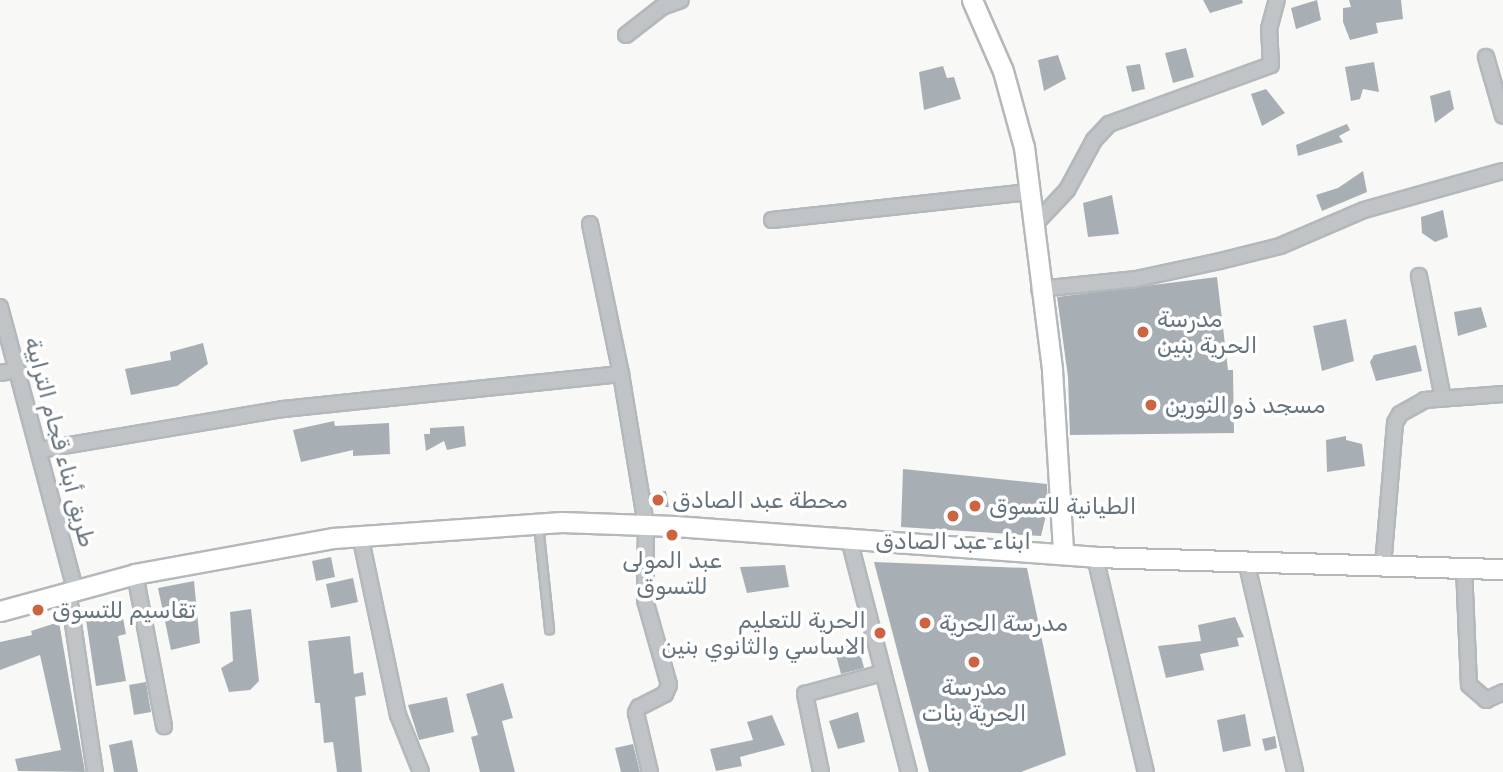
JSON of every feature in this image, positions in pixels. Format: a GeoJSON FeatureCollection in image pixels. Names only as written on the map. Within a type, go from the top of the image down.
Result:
{"type":"FeatureCollection","features":[{"type":"Feature","properties":{"kind":"street"},"geometry":{"type":"LineString","coordinates":[[626,35],[651,14],[681,0]]}},
{"type":"Feature","properties":{"kind":"street"},"geometry":{"type":"LineString","coordinates":[[972,0],[1014,103],[1031,192],[1039,289],[1052,370],[1063,552]]}},
{"type":"Feature","properties":{"kind":"street"},"geometry":{"type":"LineString","coordinates":[[1035,224],[1067,190],[1094,140],[1109,124],[1271,65],[1269,29],[1277,0]]}},
{"type":"Feature","properties":{"kind":"street"},"geometry":{"type":"LineString","coordinates":[[1486,57],[1503,116]]}},
{"type":"Feature","properties":{"kind":"street"},"geometry":{"type":"LineString","coordinates":[[1039,289],[1136,279],[1280,246],[1364,209],[1503,171]]}},
{"type":"Feature","properties":{"kind":"street"},"geometry":{"type":"LineString","coordinates":[[772,220],[1031,192]]}},
{"type":"Feature","properties":{"kind":"street"},"geometry":{"type":"LineString","coordinates":[[590,225],[621,374],[646,525],[645,600],[668,685],[665,694],[639,707],[636,713],[650,772]]}},
{"type":"Feature","properties":{"kind":"street"},"geometry":{"type":"LineString","coordinates":[[1419,276],[1443,398]]}},
{"type":"Feature","properties":{"kind":"street","name":"طريق أبناء قجام الترابية"},"geometry":{"type":"LineString","coordinates":[[0,307],[40,450],[72,589],[95,772]]}},
{"type":"Feature","properties":{"kind":"street"},"geometry":{"type":"LineString","coordinates":[[0,373],[18,370]]}},
{"type":"Feature","properties":{"kind":"street"},"geometry":{"type":"LineString","coordinates":[[40,450],[283,409],[621,374]]}},
{"type":"Feature","properties":{"kind":"street"},"geometry":{"type":"LineString","coordinates":[[1383,566],[1395,422],[1408,407],[1443,398],[1503,394]]}},
{"type":"Feature","properties":{"kind":"street"},"geometry":{"type":"LineString","coordinates":[[0,611],[72,589],[135,575],[360,535],[537,523],[646,525],[1063,552],[1095,557],[1247,565],[1503,569]]}},
{"type":"Feature","properties":{"kind":"street"},"geometry":{"type":"LineString","coordinates":[[360,535],[398,715],[421,772]]}},
{"type":"Feature","properties":{"kind":"street"},"geometry":{"type":"LineString","coordinates":[[849,539],[909,772]]}},
{"type":"Feature","properties":{"kind":"street"},"geometry":{"type":"LineString","coordinates":[[1095,557],[1146,772]]}},
{"type":"Feature","properties":{"kind":"street"},"geometry":{"type":"LineString","coordinates":[[1247,565],[1294,772]]}},
{"type":"Feature","properties":{"kind":"street"},"geometry":{"type":"LineString","coordinates":[[1464,567],[1469,685],[1486,700],[1503,692]]}},
{"type":"Feature","properties":{"kind":"street"},"geometry":{"type":"LineString","coordinates":[[135,575],[164,726]]}},
{"type":"Feature","properties":{"kind":"street"},"geometry":{"type":"LineString","coordinates":[[821,772],[805,694],[882,673]]}},
{"type":"Feature","properties":{"kind":"lane"},"geometry":{"type":"LineString","coordinates":[[537,523],[549,629]]}},
{"type":"Feature","properties":{"kind":"building"},"geometry":{"type":"Polygon","coordinates":[[[1203,0],[1242,0],[1243,3],[1210,13],[1203,0]]]}},
{"type":"Feature","properties":{"kind":"building"},"geometry":{"type":"Polygon","coordinates":[[[1317,0],[1321,20],[1296,29],[1291,8],[1317,0]]]}},
{"type":"Feature","properties":{"kind":"building"},"geometry":{"type":"Polygon","coordinates":[[[1349,0],[1401,0],[1403,19],[1376,23],[1378,33],[1350,40],[1343,22],[1343,8],[1351,7],[1349,0]]]}},
{"type":"Feature","properties":{"kind":"building"},"geometry":{"type":"Polygon","coordinates":[[[1186,48],[1194,77],[1173,83],[1165,53],[1186,48]]]}},
{"type":"Feature","properties":{"kind":"building"},"geometry":{"type":"Polygon","coordinates":[[[1058,55],[1066,79],[1044,91],[1038,60],[1058,55]]]}},
{"type":"Feature","properties":{"kind":"building"},"geometry":{"type":"Polygon","coordinates":[[[1374,62],[1379,92],[1363,89],[1360,99],[1351,101],[1345,67],[1374,62]]]}},
{"type":"Feature","properties":{"kind":"building"},"geometry":{"type":"Polygon","coordinates":[[[1140,64],[1145,89],[1132,92],[1126,66],[1140,64]]]}},
{"type":"Feature","properties":{"kind":"building"},"geometry":{"type":"Polygon","coordinates":[[[943,66],[947,78],[954,77],[961,99],[924,110],[919,72],[943,66]]]}},
{"type":"Feature","properties":{"kind":"building"},"geometry":{"type":"Polygon","coordinates":[[[1266,89],[1285,113],[1262,126],[1251,94],[1266,89]]]}},
{"type":"Feature","properties":{"kind":"building"},"geometry":{"type":"Polygon","coordinates":[[[1450,90],[1454,109],[1435,123],[1430,96],[1450,90]]]}},
{"type":"Feature","properties":{"kind":"building"},"geometry":{"type":"Polygon","coordinates":[[[1347,124],[1350,130],[1339,136],[1343,142],[1298,156],[1296,145],[1347,124]]]}},
{"type":"Feature","properties":{"kind":"building"},"geometry":{"type":"Polygon","coordinates":[[[1363,171],[1367,192],[1322,211],[1316,195],[1338,188],[1363,171]]]}},
{"type":"Feature","properties":{"kind":"building"},"geometry":{"type":"Polygon","coordinates":[[[1112,195],[1119,234],[1088,237],[1083,203],[1112,195]]]}},
{"type":"Feature","properties":{"kind":"building"},"geometry":{"type":"Polygon","coordinates":[[[1443,210],[1448,237],[1435,242],[1422,233],[1421,217],[1443,210]]]}},
{"type":"Feature","properties":{"kind":"building"},"geometry":{"type":"Polygon","coordinates":[[[1217,277],[1228,370],[1233,370],[1234,433],[1070,435],[1068,377],[1057,297],[1217,277]]]}},
{"type":"Feature","properties":{"kind":"building"},"geometry":{"type":"Polygon","coordinates":[[[1481,307],[1487,327],[1458,336],[1454,312],[1481,307]]]}},
{"type":"Feature","properties":{"kind":"building"},"geometry":{"type":"Polygon","coordinates":[[[1346,319],[1354,361],[1322,371],[1313,326],[1346,319]]]}},
{"type":"Feature","properties":{"kind":"building"},"geometry":{"type":"Polygon","coordinates":[[[203,343],[208,364],[177,386],[131,395],[125,369],[171,360],[170,352],[203,343]]]}},
{"type":"Feature","properties":{"kind":"building"},"geometry":{"type":"Polygon","coordinates":[[[1416,345],[1422,371],[1376,381],[1370,362],[1374,355],[1416,345]]]}},
{"type":"Feature","properties":{"kind":"building"},"geometry":{"type":"Polygon","coordinates":[[[334,421],[335,426],[389,423],[390,454],[353,456],[353,450],[301,462],[293,430],[334,421]]]}},
{"type":"Feature","properties":{"kind":"building"},"geometry":{"type":"Polygon","coordinates":[[[464,426],[466,446],[447,450],[444,441],[426,451],[424,434],[430,434],[430,428],[464,426]]]}},
{"type":"Feature","properties":{"kind":"building"},"geometry":{"type":"Polygon","coordinates":[[[1346,436],[1346,440],[1362,444],[1365,466],[1327,472],[1326,440],[1346,436]]]}},
{"type":"Feature","properties":{"kind":"building","name":"الطيانية للتسوق"},"geometry":{"type":"Polygon","coordinates":[[[903,469],[1047,484],[1048,507],[1041,536],[901,527],[903,469]]]}},
{"type":"Feature","properties":{"kind":"building","name":"محطة عبد الصادق"},"geometry":{"type":"Polygon","coordinates":[[[666,491],[669,507],[653,507],[650,493],[666,491]]]}},
{"type":"Feature","properties":{"kind":"building"},"geometry":{"type":"Polygon","coordinates":[[[331,557],[335,577],[316,581],[312,561],[331,557]]]}},
{"type":"Feature","properties":{"kind":"building","name":"مدرسة الحرية بنات"},"geometry":{"type":"Polygon","coordinates":[[[874,562],[1027,568],[1066,755],[1021,772],[929,772],[874,562]]]}},
{"type":"Feature","properties":{"kind":"building"},"geometry":{"type":"Polygon","coordinates":[[[785,565],[789,587],[747,593],[740,567],[785,565]]]}},
{"type":"Feature","properties":{"kind":"building"},"geometry":{"type":"Polygon","coordinates":[[[353,578],[358,602],[331,608],[326,584],[353,578]]]}},
{"type":"Feature","properties":{"kind":"building"},"geometry":{"type":"Polygon","coordinates":[[[194,581],[200,643],[171,650],[158,588],[194,581]]]}},
{"type":"Feature","properties":{"kind":"building"},"geometry":{"type":"Polygon","coordinates":[[[121,608],[126,634],[118,636],[126,681],[96,686],[85,613],[121,608]]]}},
{"type":"Feature","properties":{"kind":"building"},"geometry":{"type":"Polygon","coordinates":[[[251,609],[259,681],[250,690],[229,692],[221,668],[233,661],[230,612],[251,609]]]}},
{"type":"Feature","properties":{"kind":"building"},"geometry":{"type":"Polygon","coordinates":[[[1235,617],[1244,637],[1237,638],[1239,646],[1200,654],[1204,670],[1166,678],[1158,646],[1201,641],[1198,625],[1235,617]]]}},
{"type":"Feature","properties":{"kind":"building"},"geometry":{"type":"Polygon","coordinates":[[[59,622],[85,772],[18,771],[15,759],[61,750],[40,655],[0,670],[0,642],[32,635],[31,631],[59,622]]]}},
{"type":"Feature","properties":{"kind":"building"},"geometry":{"type":"Polygon","coordinates":[[[350,636],[354,674],[363,672],[366,695],[355,697],[362,772],[337,772],[333,742],[324,743],[320,703],[315,703],[308,641],[350,636]]]}},
{"type":"Feature","properties":{"kind":"building"},"geometry":{"type":"Polygon","coordinates":[[[857,641],[864,668],[841,674],[834,648],[857,641]]]}},
{"type":"Feature","properties":{"kind":"building"},"geometry":{"type":"Polygon","coordinates":[[[146,682],[151,712],[134,715],[129,685],[146,682]]]}},
{"type":"Feature","properties":{"kind":"building"},"geometry":{"type":"Polygon","coordinates":[[[503,683],[513,718],[502,721],[515,772],[480,772],[471,737],[478,735],[466,694],[503,683]]]}},
{"type":"Feature","properties":{"kind":"building"},"geometry":{"type":"Polygon","coordinates":[[[447,697],[454,732],[419,740],[408,705],[447,697]]]}},
{"type":"Feature","properties":{"kind":"building"},"geometry":{"type":"Polygon","coordinates":[[[858,712],[865,742],[838,749],[829,721],[858,712]]]}},
{"type":"Feature","properties":{"kind":"building"},"geometry":{"type":"Polygon","coordinates":[[[1245,714],[1251,746],[1223,752],[1217,720],[1245,714]]]}},
{"type":"Feature","properties":{"kind":"building"},"geometry":{"type":"Polygon","coordinates":[[[772,715],[785,745],[740,757],[742,766],[716,771],[710,749],[753,740],[747,722],[772,715]]]}},
{"type":"Feature","properties":{"kind":"building"},"geometry":{"type":"Polygon","coordinates":[[[1275,736],[1277,748],[1265,751],[1262,739],[1275,736]]]}},
{"type":"Feature","properties":{"kind":"building"},"geometry":{"type":"Polygon","coordinates":[[[132,740],[138,772],[114,772],[109,745],[132,740]]]}},
{"type":"Feature","properties":{"kind":"building"},"geometry":{"type":"Polygon","coordinates":[[[633,744],[640,772],[621,772],[615,748],[633,744]]]}},
{"type":"Feature","properties":{"kind":"place","name":"مدرسة الحرية بنين"},"geometry":{"type":"Point","coordinates":[1143,332]}},
{"type":"Feature","properties":{"kind":"place","name":"مسجد ذو النورين"},"geometry":{"type":"Point","coordinates":[1151,405]}},
{"type":"Feature","properties":{"kind":"place","name":"محطة عبد الصادق"},"geometry":{"type":"Point","coordinates":[658,500]}},
{"type":"Feature","properties":{"kind":"place","name":"الطيانية للتسوق"},"geometry":{"type":"Point","coordinates":[975,506]}},
{"type":"Feature","properties":{"kind":"place","name":"ابناء عبد الصادق"},"geometry":{"type":"Point","coordinates":[953,516]}},
{"type":"Feature","properties":{"kind":"place","name":"عبد المولى للتسوق"},"geometry":{"type":"Point","coordinates":[672,535]}},
{"type":"Feature","properties":{"kind":"place","name":"تقاسيم للتسوق"},"geometry":{"type":"Point","coordinates":[38,610]}},
{"type":"Feature","properties":{"kind":"place","name":"مدرسة الحرية"},"geometry":{"type":"Point","coordinates":[925,623]}},
{"type":"Feature","properties":{"kind":"place","name":"الحرية للتعليم الاساسي والثانوي بنين"},"geometry":{"type":"Point","coordinates":[880,633]}},
{"type":"Feature","properties":{"kind":"place","name":"مدرسة الحرية بنات"},"geometry":{"type":"Point","coordinates":[974,662]}}]}
